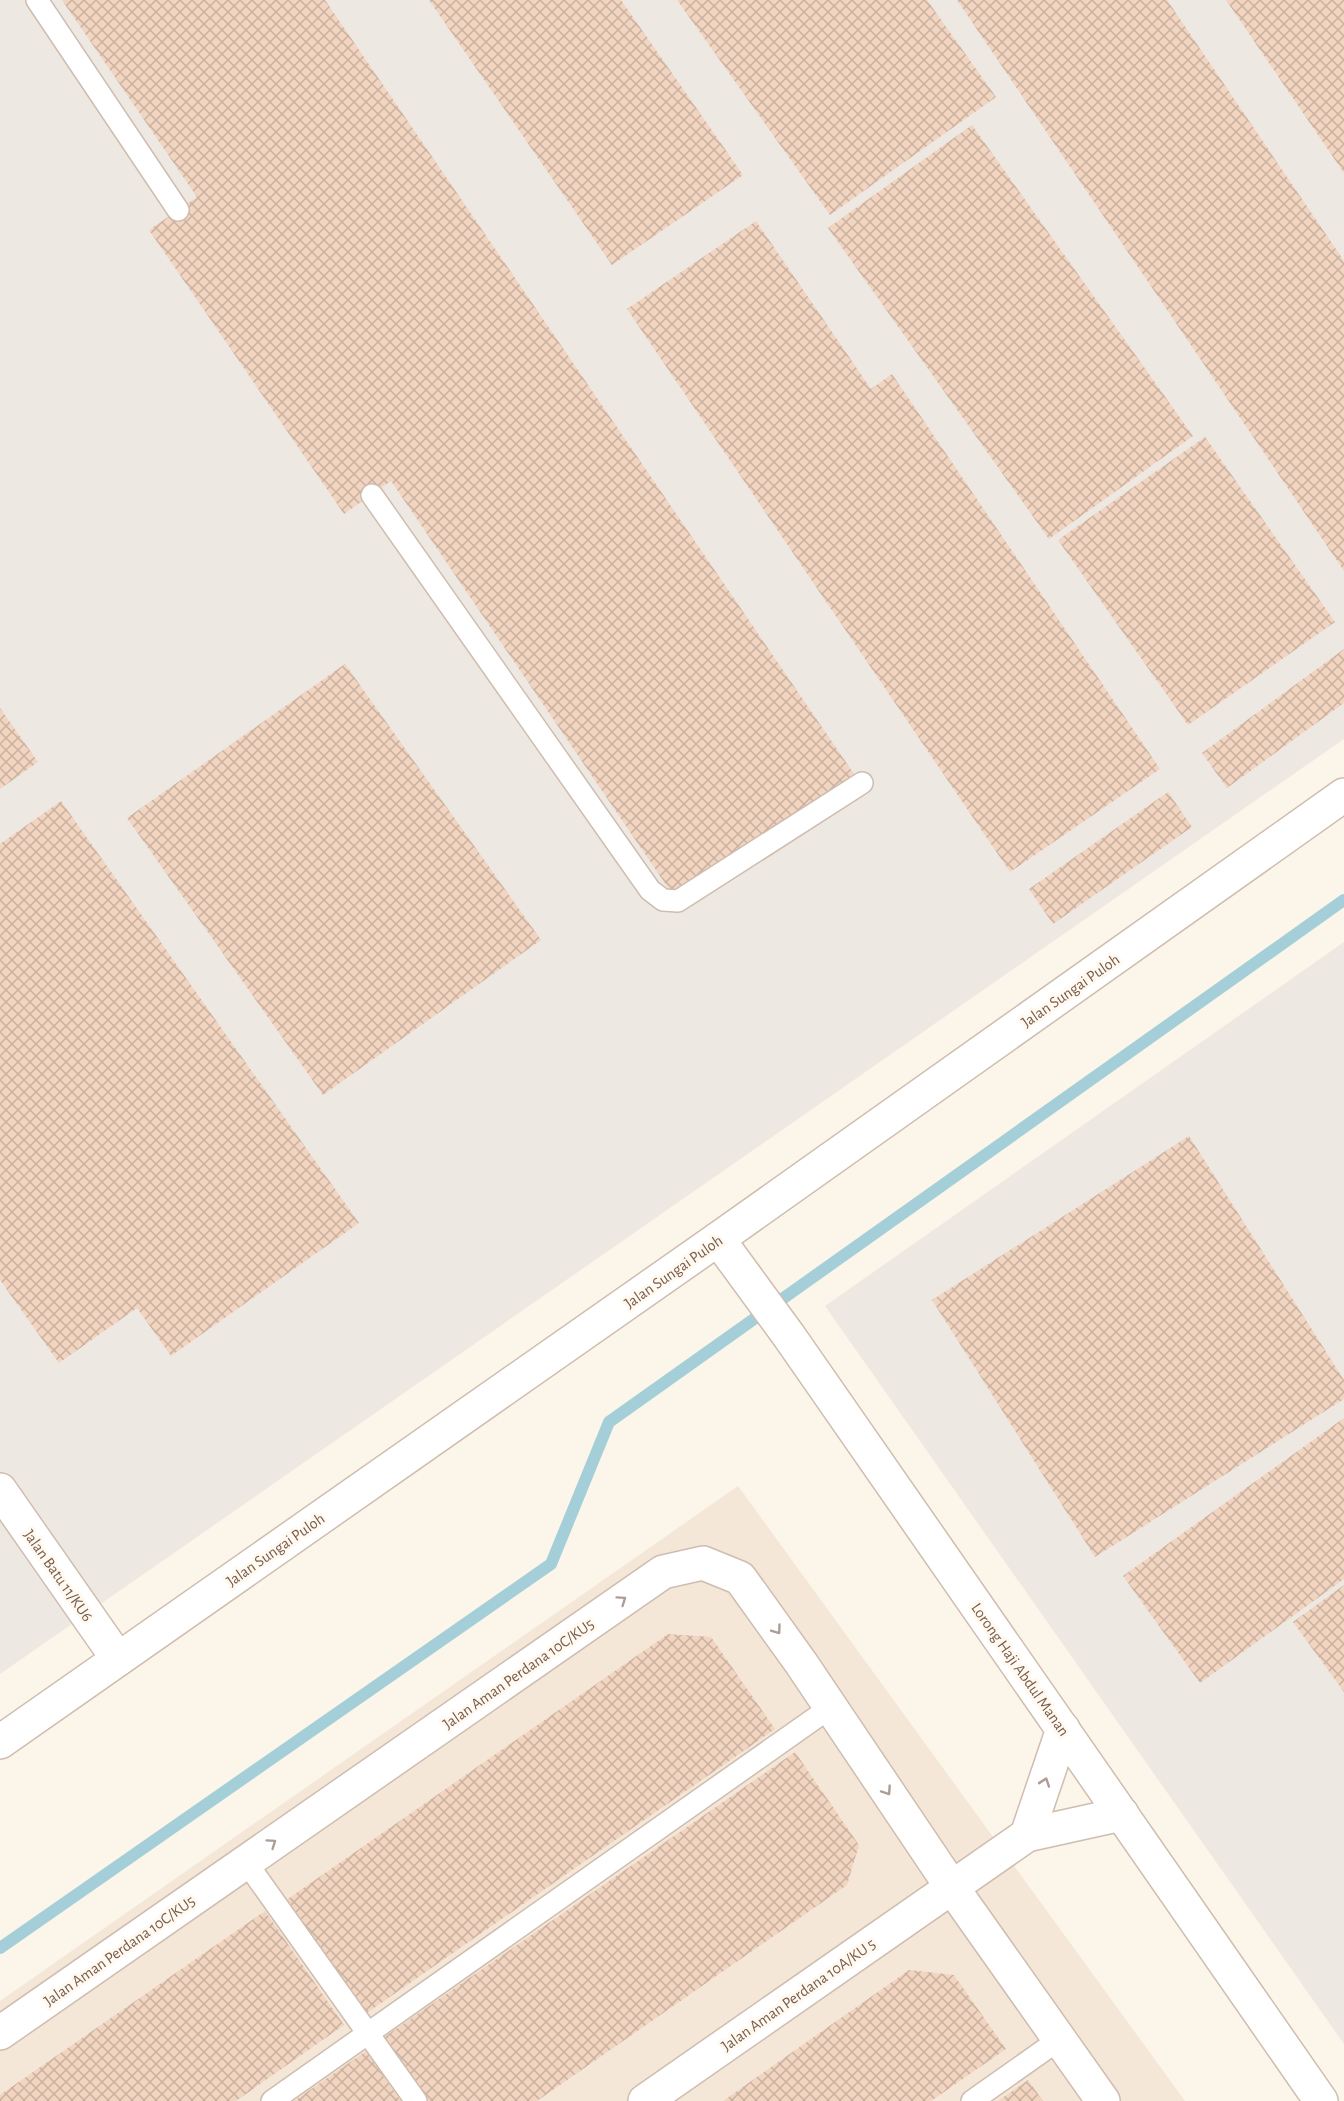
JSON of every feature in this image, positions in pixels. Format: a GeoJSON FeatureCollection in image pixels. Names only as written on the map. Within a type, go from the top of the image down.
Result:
{"type":"FeatureCollection","features":[{"type":"Feature","properties":{"kind":"street","name":"Jalan Sungai Puloh"},"geometry":{"type":"LineString","coordinates":[[0,1742],[718,1239],[1344,795]]}},
{"type":"Feature","properties":{"kind":"street","name":"Lorong Haji Abdul Manan"},"geometry":{"type":"LineString","coordinates":[[718,1239],[789,1336],[1321,2101]]}},
{"type":"Feature","properties":{"kind":"street","name":"Jalan Batu 11/KU6"},"geometry":{"type":"LineString","coordinates":[[0,1490],[118,1659]]}},
{"type":"Feature","properties":{"kind":"street","name":"Jalan Aman Perdana 10C/KU5"},"geometry":{"type":"LineString","coordinates":[[0,2033],[663,1572],[703,1563],[740,1578],[831,1707],[951,1886],[1103,2101]]}},
{"type":"Feature","properties":{"kind":"street"},"geometry":{"type":"LineString","coordinates":[[1027,1834],[1063,1729]]}},
{"type":"Feature","properties":{"kind":"street"},"geometry":{"type":"LineString","coordinates":[[1027,1834],[1122,1814]]}},
{"type":"Feature","properties":{"kind":"street","name":"Jalan Aman Perdana 10A/KU 5"},"geometry":{"type":"LineString","coordinates":[[645,2101],[1027,1834]]}},
{"type":"Feature","properties":{"kind":"lane"},"geometry":{"type":"LineString","coordinates":[[37,0],[178,210]]}},
{"type":"Feature","properties":{"kind":"lane"},"geometry":{"type":"LineString","coordinates":[[372,495],[650,890],[663,900],[678,901],[862,783]]}},
{"type":"Feature","properties":{"kind":"lane"},"geometry":{"type":"LineString","coordinates":[[272,2101],[831,1707]]}},
{"type":"Feature","properties":{"kind":"lane"},"geometry":{"type":"LineString","coordinates":[[246,1862],[416,2101]]}},
{"type":"Feature","properties":{"kind":"lane"},"geometry":{"type":"LineString","coordinates":[[972,2101],[1060,2039]]}},
{"type":"Feature","properties":{"kind":"shaded area"},"geometry":{"type":"Polygon","coordinates":[[[0,0],[1344,0],[1344,739],[0,1674],[0,0]]]}},
{"type":"Feature","properties":{"kind":"shaded area"},"geometry":{"type":"Polygon","coordinates":[[[1344,942],[1344,2044],[825,1306],[1344,942]]]}},
{"type":"Feature","properties":{"kind":"shaded area"},"geometry":{"type":"Polygon","coordinates":[[[738,1486],[1185,2101],[0,2101],[0,2001],[738,1486]]]}},
{"type":"Feature","properties":{"kind":"building"},"geometry":{"type":"Polygon","coordinates":[[[62,0],[325,0],[854,774],[675,898],[391,481],[344,514],[149,230],[197,197],[62,0]]]}},
{"type":"Feature","properties":{"kind":"building"},"geometry":{"type":"Polygon","coordinates":[[[429,0],[621,0],[743,175],[612,265],[429,0]]]}},
{"type":"Feature","properties":{"kind":"building"},"geometry":{"type":"Polygon","coordinates":[[[677,0],[927,0],[996,97],[830,215],[677,0]]]}},
{"type":"Feature","properties":{"kind":"building"},"geometry":{"type":"Polygon","coordinates":[[[957,0],[1167,0],[1344,261],[1344,571],[957,0]]]}},
{"type":"Feature","properties":{"kind":"building"},"geometry":{"type":"Polygon","coordinates":[[[1226,0],[1344,0],[1344,173],[1226,0]]]}},
{"type":"Feature","properties":{"kind":"building"},"geometry":{"type":"Polygon","coordinates":[[[972,125],[1193,436],[1049,539],[828,228],[972,125]]]}},
{"type":"Feature","properties":{"kind":"building"},"geometry":{"type":"Polygon","coordinates":[[[756,221],[871,389],[892,374],[1160,769],[1010,872],[627,309],[756,221]]]}},
{"type":"Feature","properties":{"kind":"building"},"geometry":{"type":"Polygon","coordinates":[[[1205,437],[1335,622],[1188,725],[1058,540],[1205,437]]]}},
{"type":"Feature","properties":{"kind":"building"},"geometry":{"type":"Polygon","coordinates":[[[1344,649],[1344,703],[1227,788],[1202,753],[1344,649]]]}},
{"type":"Feature","properties":{"kind":"building"},"geometry":{"type":"Polygon","coordinates":[[[345,664],[541,940],[323,1095],[127,818],[345,664]]]}},
{"type":"Feature","properties":{"kind":"building"},"geometry":{"type":"Polygon","coordinates":[[[0,708],[38,762],[0,789],[0,708]]]}},
{"type":"Feature","properties":{"kind":"building"},"geometry":{"type":"Polygon","coordinates":[[[1168,792],[1192,827],[1053,924],[1029,889],[1168,792]]]}},
{"type":"Feature","properties":{"kind":"building"},"geometry":{"type":"Polygon","coordinates":[[[61,801],[359,1223],[171,1356],[137,1308],[59,1363],[0,1280],[0,844],[61,801]]]}},
{"type":"Feature","properties":{"kind":"building"},"geometry":{"type":"Polygon","coordinates":[[[1189,1136],[1344,1380],[1344,1399],[1095,1557],[932,1300],[1189,1136]]]}},
{"type":"Feature","properties":{"kind":"building"},"geometry":{"type":"Polygon","coordinates":[[[1344,1418],[1344,1579],[1200,1683],[1123,1576],[1344,1418]]]}},
{"type":"Feature","properties":{"kind":"building"},"geometry":{"type":"Polygon","coordinates":[[[1344,1585],[1344,1692],[1293,1622],[1344,1585]]]}},
{"type":"Feature","properties":{"kind":"building"},"geometry":{"type":"Polygon","coordinates":[[[668,1634],[711,1637],[775,1729],[361,2017],[282,1903],[668,1634]]]}},
{"type":"Feature","properties":{"kind":"building"},"geometry":{"type":"Polygon","coordinates":[[[795,1752],[859,1845],[847,1885],[537,2101],[423,2101],[380,2040],[795,1752]]]}},
{"type":"Feature","properties":{"kind":"building"},"geometry":{"type":"Polygon","coordinates":[[[265,1911],[344,2025],[236,2101],[0,2101],[0,2095],[265,1911]]]}},
{"type":"Feature","properties":{"kind":"building"},"geometry":{"type":"Polygon","coordinates":[[[909,1970],[954,1975],[1006,2049],[931,2101],[723,2101],[909,1970]]]}},
{"type":"Feature","properties":{"kind":"building"},"geometry":{"type":"Polygon","coordinates":[[[366,2051],[401,2101],[294,2101],[366,2051]]]}},
{"type":"Feature","properties":{"kind":"building"},"geometry":{"type":"Polygon","coordinates":[[[1028,2080],[1043,2101],[998,2101],[1028,2080]]]}},
{"type":"Feature","properties":{"kind":"waterway"},"geometry":{"type":"LineString","coordinates":[[0,1948],[551,1564],[609,1422],[1344,900]]}}]}
